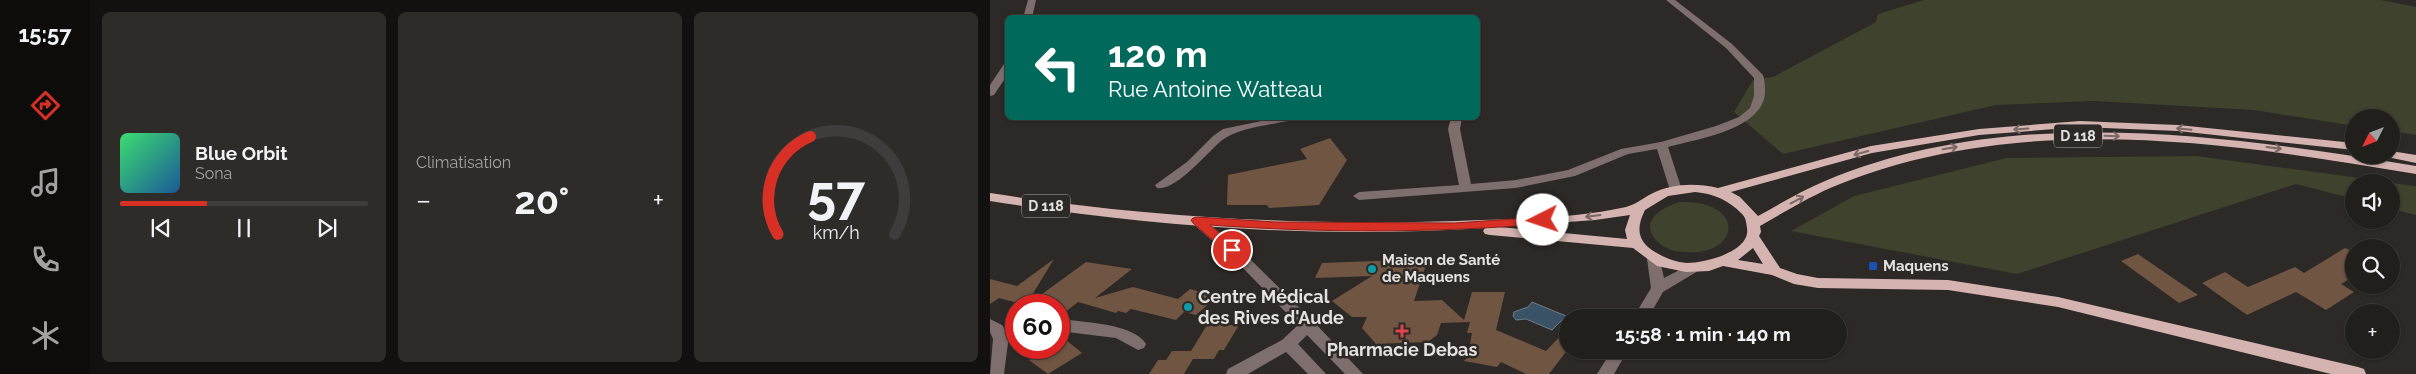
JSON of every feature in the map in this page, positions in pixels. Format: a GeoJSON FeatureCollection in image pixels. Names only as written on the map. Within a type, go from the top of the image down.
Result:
{"type":"FeatureCollection","features":[{"type":"Feature","properties":{"kind":"main road","name":"D 118"},"geometry":{"type":"LineString","coordinates":[[1718,192],[1871,150],[1979,132],[2080,124],[2178,128],[2345,146]]}},
{"type":"Feature","properties":{"kind":"main road","name":"D 118"},"geometry":{"type":"LineString","coordinates":[[1753,231],[1837,180],[1884,164],[1949,148],[2012,140],[2089,136],[2210,140],[2322,154],[2416,170]]}},
{"type":"Feature","properties":{"kind":"main road"},"geometry":{"type":"LineString","coordinates":[[2400,156],[2416,159]]}},
{"type":"Feature","properties":{"kind":"main road"},"geometry":{"type":"LineString","coordinates":[[1753,231],[1743,252],[1725,262],[1693,268],[1670,266],[1654,259],[1635,244],[1631,225],[1640,207],[1656,197],[1676,190],[1695,189],[1718,192],[1734,199],[1747,210],[1753,231],[1775,271]]}},
{"type":"Feature","properties":{"kind":"main road","name":"D 118"},"geometry":{"type":"LineString","coordinates":[[990,197],[1102,214],[1275,226],[1455,227],[1596,216],[1640,207]]}},
{"type":"Feature","properties":{"kind":"main road","name":"D 118"},"geometry":{"type":"LineString","coordinates":[[1455,227],[1635,244]]}},
{"type":"Feature","properties":{"kind":"main road"},"geometry":{"type":"LineString","coordinates":[[1725,262],[1775,271],[1794,278],[1818,283],[1948,285],[2008,293],[2077,307],[2358,374]]}},
{"type":"Feature","properties":{"kind":"street"},"geometry":{"type":"LineString","coordinates":[[1028,15],[1032,0]]}},
{"type":"Feature","properties":{"kind":"street"},"geometry":{"type":"LineString","coordinates":[[1359,196],[1516,184],[1571,173],[1624,151],[1662,145],[1721,128],[1751,113],[1760,98],[1759,77],[1750,66],[1670,0]]}},
{"type":"Feature","properties":{"kind":"street"},"geometry":{"type":"LineString","coordinates":[[990,94],[1005,71]]}},
{"type":"Feature","properties":{"kind":"street"},"geometry":{"type":"LineString","coordinates":[[1161,185],[1191,165],[1227,131],[1279,120]]}},
{"type":"Feature","properties":{"kind":"street"},"geometry":{"type":"LineString","coordinates":[[1456,120],[1454,129],[1466,188]]}},
{"type":"Feature","properties":{"kind":"street"},"geometry":{"type":"LineString","coordinates":[[1662,145],[1676,190]]}},
{"type":"Feature","properties":{"kind":"street"},"geometry":{"type":"LineString","coordinates":[[1197,220],[1246,263],[1269,289],[1308,325],[1355,374]]}},
{"type":"Feature","properties":{"kind":"street"},"geometry":{"type":"LineString","coordinates":[[1654,259],[1658,288]]}},
{"type":"Feature","properties":{"kind":"street"},"geometry":{"type":"LineString","coordinates":[[1645,309],[1658,288],[1693,268]]}},
{"type":"Feature","properties":{"kind":"street"},"geometry":{"type":"LineString","coordinates":[[990,325],[1005,334]]}},
{"type":"Feature","properties":{"kind":"street"},"geometry":{"type":"LineString","coordinates":[[1234,374],[1288,344],[1308,325]]}},
{"type":"Feature","properties":{"kind":"street"},"geometry":{"type":"LineString","coordinates":[[1070,326],[1118,333],[1138,344]]}},
{"type":"Feature","properties":{"kind":"street"},"geometry":{"type":"LineString","coordinates":[[1288,344],[1318,374]]}},
{"type":"Feature","properties":{"kind":"street"},"geometry":{"type":"LineString","coordinates":[[996,374],[1005,348]]}},
{"type":"Feature","properties":{"kind":"street"},"geometry":{"type":"LineString","coordinates":[[1605,374],[1614,359]]}},
{"type":"Feature","properties":{"kind":"green space"},"geometry":{"type":"Polygon","coordinates":[[[1924,0],[2381,0],[2416,7],[2416,135],[2400,132],[2400,109],[2345,109],[2345,125],[2254,110],[2094,101],[1996,105],[1783,154],[1734,112],[1753,80],[1773,77],[1876,22],[1878,14],[1924,0]]]}},
{"type":"Feature","properties":{"kind":"green space"},"geometry":{"type":"Polygon","coordinates":[[[2196,156],[2345,176],[2345,197],[2296,184],[2017,274],[1791,231],[1854,196],[2006,158],[2196,156]]]}},
{"type":"Feature","properties":{"kind":"green space"},"geometry":{"type":"Polygon","coordinates":[[[2400,184],[2416,186],[2416,215],[2400,211],[2400,184]]]}},
{"type":"Feature","properties":{"kind":"green space"},"geometry":{"type":"Polygon","coordinates":[[[1679,202],[1701,203],[1716,209],[1726,218],[1728,228],[1726,238],[1717,246],[1704,251],[1685,252],[1670,250],[1660,244],[1652,234],[1651,221],[1654,216],[1679,202]]]}},
{"type":"Feature","properties":{"kind":"water"},"geometry":{"type":"Polygon","coordinates":[[[1532,302],[1559,313],[1559,323],[1552,330],[1526,319],[1516,320],[1513,316],[1514,312],[1528,307],[1532,302]]]}},
{"type":"Feature","properties":{"kind":"building"},"geometry":{"type":"Polygon","coordinates":[[[1330,138],[1347,160],[1319,205],[1269,208],[1267,205],[1227,205],[1228,175],[1307,159],[1300,149],[1330,138]]]}},
{"type":"Feature","properties":{"kind":"building"},"geometry":{"type":"Polygon","coordinates":[[[2345,248],[2345,282],[2341,284],[2345,286],[2345,294],[2351,294],[2326,310],[2296,292],[2247,315],[2202,283],[2225,272],[2248,287],[2295,267],[2304,273],[2345,248]]]}},
{"type":"Feature","properties":{"kind":"building"},"geometry":{"type":"Polygon","coordinates":[[[2138,254],[2198,295],[2179,303],[2121,261],[2138,254]]]}},
{"type":"Feature","properties":{"kind":"building"},"geometry":{"type":"Polygon","coordinates":[[[1054,259],[1033,294],[1005,294],[1005,300],[999,298],[990,304],[990,279],[1017,286],[1054,259]]]}},
{"type":"Feature","properties":{"kind":"building"},"geometry":{"type":"Polygon","coordinates":[[[1428,259],[1414,301],[1442,300],[1464,320],[1472,292],[1505,292],[1496,330],[1546,351],[1559,337],[1560,359],[1549,374],[1526,374],[1501,362],[1497,367],[1464,361],[1478,346],[1470,344],[1472,333],[1467,333],[1470,322],[1441,323],[1437,335],[1428,342],[1376,344],[1362,328],[1367,317],[1352,317],[1332,301],[1372,276],[1315,278],[1322,263],[1428,259]]]}},
{"type":"Feature","properties":{"kind":"building"},"geometry":{"type":"Polygon","coordinates":[[[1086,262],[1132,269],[1095,298],[1133,287],[1178,299],[1190,289],[1217,297],[1196,315],[1184,312],[1176,320],[1131,309],[1126,313],[1118,311],[1116,313],[1078,302],[1070,308],[1070,294],[1042,294],[1086,262]]]}},
{"type":"Feature","properties":{"kind":"building"},"geometry":{"type":"Polygon","coordinates":[[[1207,325],[1239,325],[1224,350],[1219,350],[1214,359],[1193,359],[1184,374],[1149,374],[1158,360],[1166,360],[1172,351],[1191,351],[1207,325]]]}},
{"type":"Feature","properties":{"kind":"building"},"geometry":{"type":"Polygon","coordinates":[[[1070,343],[1082,353],[1048,374],[1029,360],[1070,359],[1070,343]]]}},
{"type":"Feature","properties":{"kind":"place","name":"Maquens"},"geometry":{"type":"Point","coordinates":[1873,266]}},
{"type":"Feature","properties":{"kind":"place","name":"Maison de Santé de Maquens"},"geometry":{"type":"Point","coordinates":[1372,269]}},
{"type":"Feature","properties":{"kind":"place","name":"Centre Médical des Rives d'Aude"},"geometry":{"type":"Point","coordinates":[1188,307]}},
{"type":"Feature","properties":{"kind":"place","name":"Pharmacie Debas"},"geometry":{"type":"Point","coordinates":[1402,331]}},
{"type":"Feature","properties":{"kind":"route"},"geometry":{"type":"LineString","coordinates":[[1232,250],[1197,220],[1275,226],[1455,227],[1543,220]]}}]}
